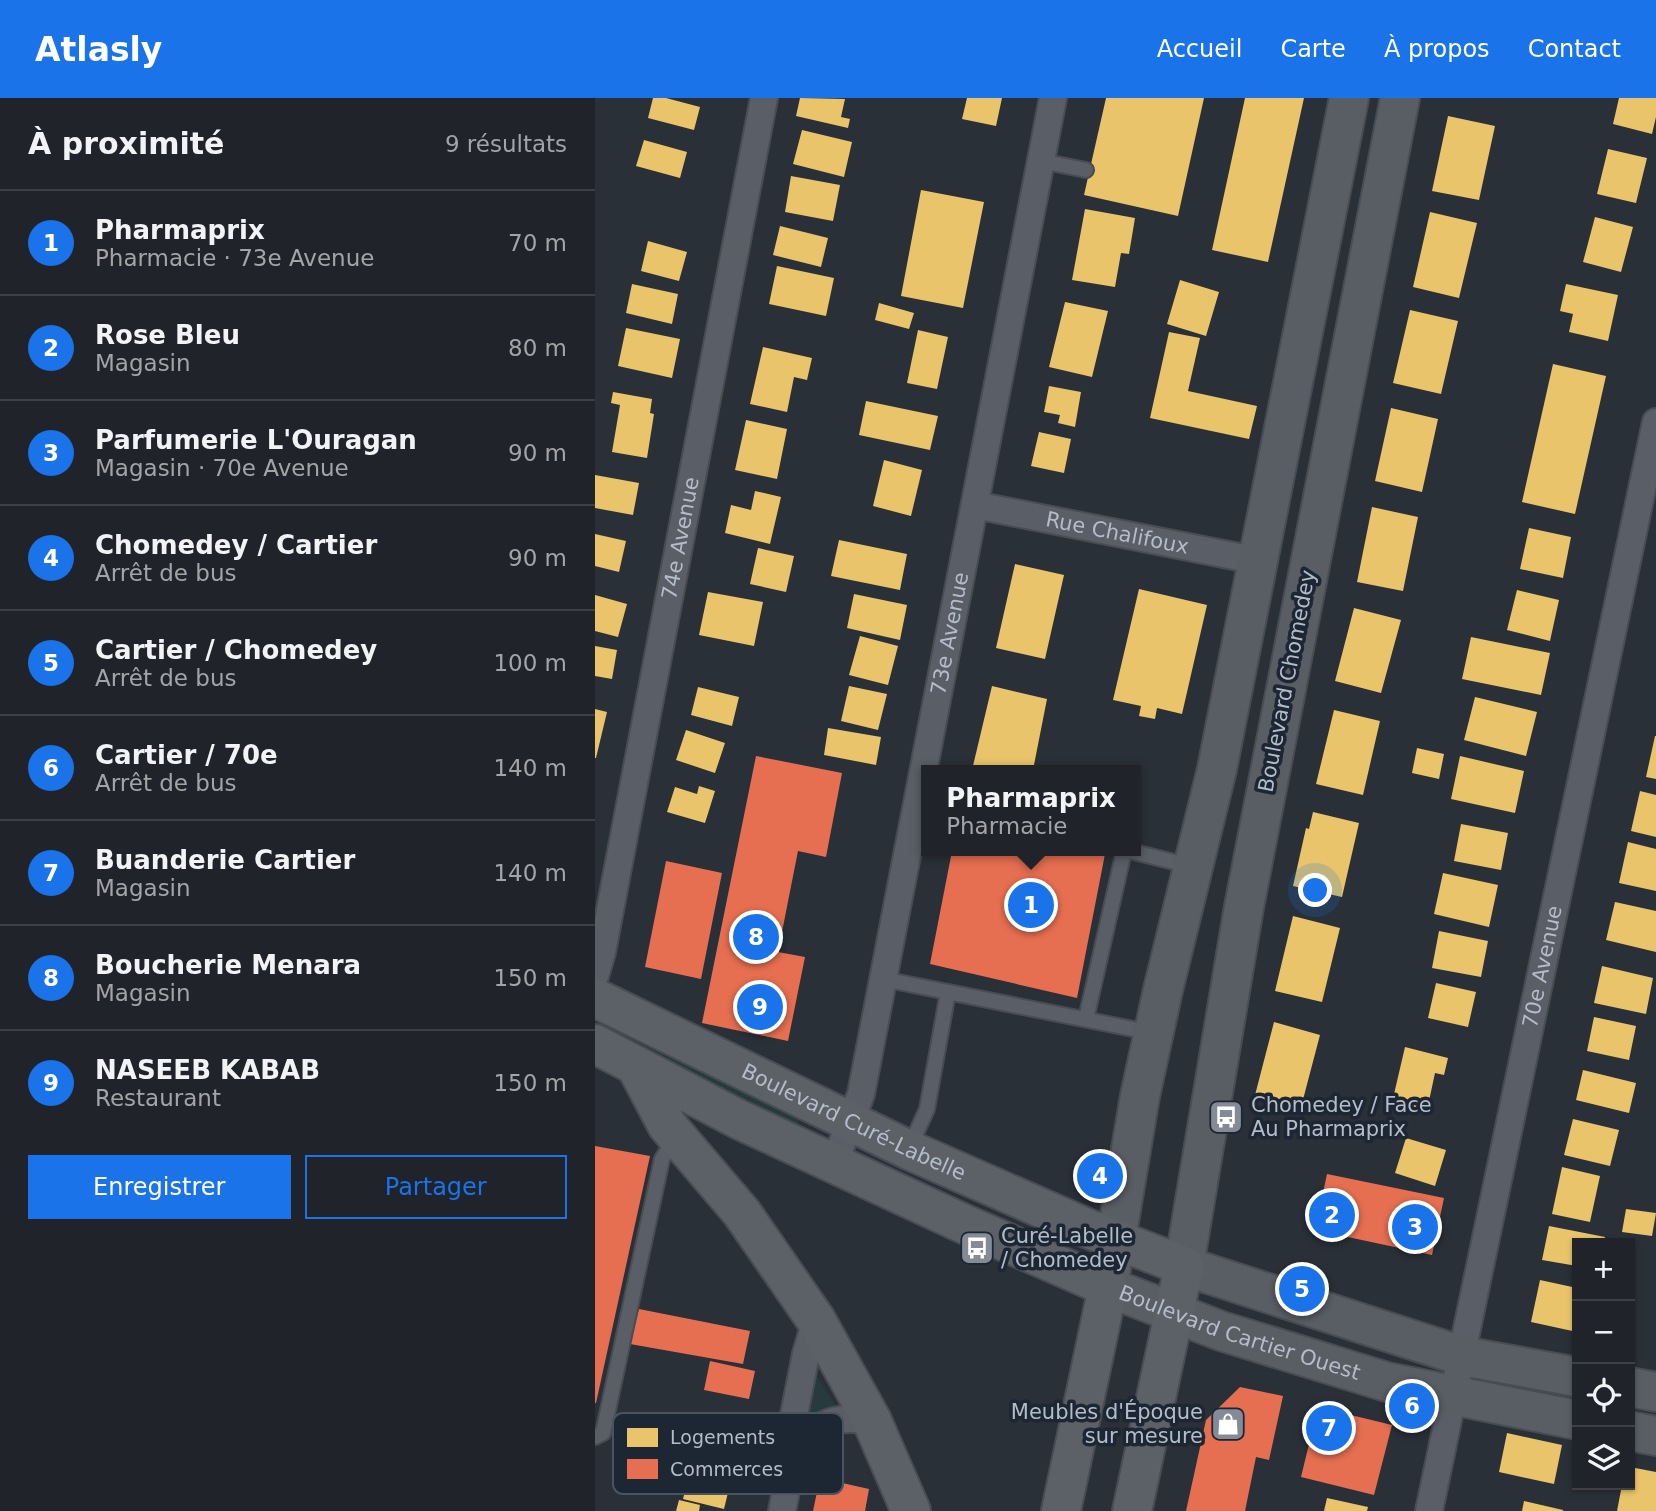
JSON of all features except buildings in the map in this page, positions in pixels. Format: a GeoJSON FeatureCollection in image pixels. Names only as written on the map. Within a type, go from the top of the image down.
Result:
{"type":"FeatureCollection","features":[{"type":"Feature","properties":{"kind":"main road","name":"Boulevard Curé-Labelle"},"geometry":{"type":"LineString","coordinates":[[595,998],[909,1150],[1115,1240],[1184,1266]]}},
{"type":"Feature","properties":{"kind":"main road"},"geometry":{"type":"LineString","coordinates":[[595,1044],[716,1109],[1108,1287],[1061,1511]]}},
{"type":"Feature","properties":{"kind":"main road"},"geometry":{"type":"LineString","coordinates":[[637,1068],[667,1125],[742,1213],[816,1320],[872,1421],[911,1511]]}},
{"type":"Feature","properties":{"kind":"main road"},"geometry":{"type":"LineString","coordinates":[[1132,1511],[1184,1266]]}},
{"type":"Feature","properties":{"kind":"street","name":"74e Avenue"},"geometry":{"type":"LineString","coordinates":[[595,976],[602,952],[764,98]]}},
{"type":"Feature","properties":{"kind":"street","name":"73e Avenue"},"geometry":{"type":"LineString","coordinates":[[925,765],[1053,98]]}},
{"type":"Feature","properties":{"kind":"street"},"geometry":{"type":"LineString","coordinates":[[1108,1287],[1131,1143],[1163,990],[1217,769],[1349,98]]}},
{"type":"Feature","properties":{"kind":"street","name":"Boulevard Chomedey"},"geometry":{"type":"LineString","coordinates":[[1184,1266],[1244,907],[1400,98]]}},
{"type":"Feature","properties":{"kind":"street","name":"70e Avenue"},"geometry":{"type":"LineString","coordinates":[[1429,1511],[1656,422]]}},
{"type":"Feature","properties":{"kind":"street","name":"Rue Chalifoux"},"geometry":{"type":"LineString","coordinates":[[975,505],[1259,561]]}},
{"type":"Feature","properties":{"kind":"street","name":"73e Avenue"},"geometry":{"type":"LineString","coordinates":[[834,1164],[860,1094],[921,783]]}},
{"type":"Feature","properties":{"kind":"street","name":"Boulevard Cartier Ouest"},"geometry":{"type":"LineString","coordinates":[[1184,1266],[1462,1356],[1572,1376]]}},
{"type":"Feature","properties":{"kind":"street","name":"Boulevard Cartier Ouest"},"geometry":{"type":"LineString","coordinates":[[1108,1287],[1172,1314],[1387,1382],[1572,1419]]}},
{"type":"Feature","properties":{"kind":"street"},"geometry":{"type":"LineString","coordinates":[[794,1413],[806,1353],[816,1320]]}},
{"type":"Feature","properties":{"kind":"street"},"geometry":{"type":"LineString","coordinates":[[1635,1388],[1656,1392]]}},
{"type":"Feature","properties":{"kind":"street"},"geometry":{"type":"LineString","coordinates":[[843,1418],[872,1421]]}},
{"type":"Feature","properties":{"kind":"street"},"geometry":{"type":"LineString","coordinates":[[1635,1432],[1656,1436]]}},
{"type":"Feature","properties":{"kind":"lane"},"geometry":{"type":"LineString","coordinates":[[1041,162],[1086,170]]}},
{"type":"Feature","properties":{"kind":"lane"},"geometry":{"type":"LineString","coordinates":[[1141,854],[1194,867]]}},
{"type":"Feature","properties":{"kind":"lane"},"geometry":{"type":"LineString","coordinates":[[1087,1019],[1123,856]]}},
{"type":"Feature","properties":{"kind":"lane"},"geometry":{"type":"LineString","coordinates":[[883,979],[1154,1034]]}},
{"type":"Feature","properties":{"kind":"lane"},"geometry":{"type":"LineString","coordinates":[[909,1150],[927,1109],[948,992]]}},
{"type":"Feature","properties":{"kind":"lane"},"geometry":{"type":"LineString","coordinates":[[595,1437],[603,1433],[661,1159],[677,1136]]}},
{"type":"Feature","properties":{"kind":"green space"},"geometry":{"type":"Polygon","coordinates":[[[620,1026],[801,1116],[796,1128],[636,1049],[618,1032],[620,1026]]]}},
{"type":"Feature","properties":{"kind":"green space"},"geometry":{"type":"Polygon","coordinates":[[[815,1373],[836,1406],[819,1413],[807,1413],[815,1373]]]}},
{"type":"Feature","properties":{"kind":"place","name":"Pharmaprix"},"geometry":{"type":"Point","coordinates":[1031,905]}},
{"type":"Feature","properties":{"kind":"place","name":"Boucherie Menara"},"geometry":{"type":"Point","coordinates":[756,937]}},
{"type":"Feature","properties":{"kind":"place","name":"NASEEB KABAB"},"geometry":{"type":"Point","coordinates":[760,1007]}},
{"type":"Feature","properties":{"kind":"place","name":"Chomedey / Face Au Pharmaprix"},"geometry":{"type":"Point","coordinates":[1226,1117]}},
{"type":"Feature","properties":{"kind":"place","name":"Chomedey / Cartier"},"geometry":{"type":"Point","coordinates":[1100,1176]}},
{"type":"Feature","properties":{"kind":"place","name":"Rose Bleu"},"geometry":{"type":"Point","coordinates":[1332,1215]}},
{"type":"Feature","properties":{"kind":"place","name":"Parfumerie L'Ouragan"},"geometry":{"type":"Point","coordinates":[1415,1227]}},
{"type":"Feature","properties":{"kind":"place","name":"Curé-Labelle / Chomedey"},"geometry":{"type":"Point","coordinates":[977,1248]}},
{"type":"Feature","properties":{"kind":"place","name":"Cartier / Chomedey"},"geometry":{"type":"Point","coordinates":[1302,1289]}},
{"type":"Feature","properties":{"kind":"place","name":"Cartier / 70e"},"geometry":{"type":"Point","coordinates":[1412,1406]}},
{"type":"Feature","properties":{"kind":"place","name":"Meubles d'Époque sur mesure"},"geometry":{"type":"Point","coordinates":[1228,1424]}},
{"type":"Feature","properties":{"kind":"place","name":"Buanderie Cartier"},"geometry":{"type":"Point","coordinates":[1329,1428]}}]}
